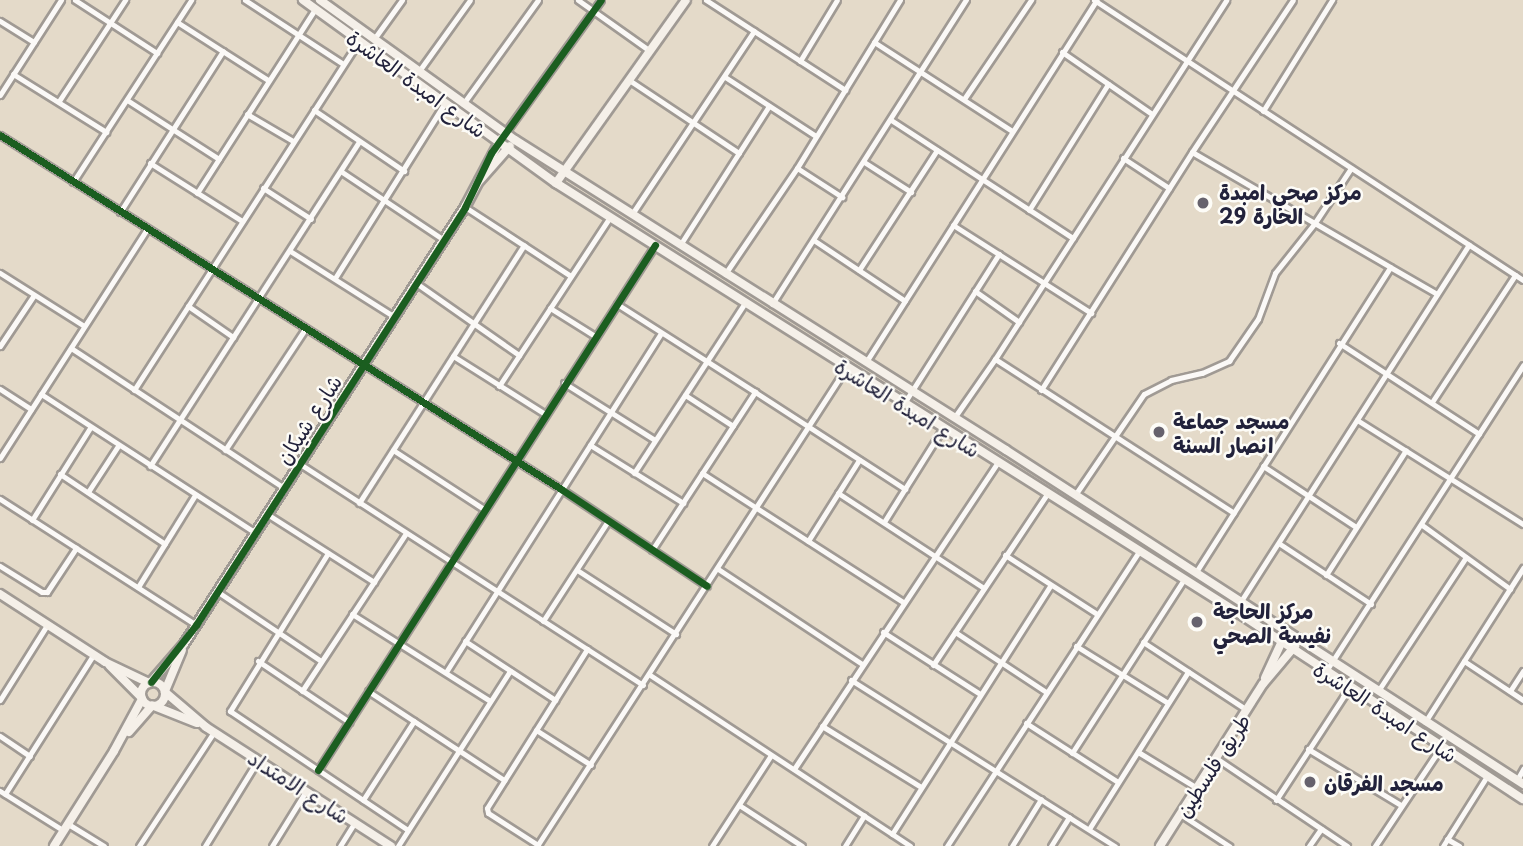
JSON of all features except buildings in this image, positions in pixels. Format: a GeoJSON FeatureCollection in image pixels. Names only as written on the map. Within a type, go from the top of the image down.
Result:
{"type":"FeatureCollection","features":[{"type":"Feature","properties":{"kind":"main road","name":"شارع امبدة العاشرة"},"geometry":{"type":"LineString","coordinates":[[303,0],[556,183],[903,405],[1184,579],[1523,799]]}},
{"type":"Feature","properties":{"kind":"main road","name":"شارع امبدة العاشرة"},"geometry":{"type":"LineString","coordinates":[[320,0],[332,4],[374,39],[515,140],[1196,572],[1520,782]]}},
{"type":"Feature","properties":{"kind":"main road"},"geometry":{"type":"LineString","coordinates":[[556,183],[686,0]]}},
{"type":"Feature","properties":{"kind":"main road","name":"شارع شيكان"},"geometry":{"type":"LineString","coordinates":[[150,683],[184,645],[197,625],[465,207],[486,163],[505,133]]}},
{"type":"Feature","properties":{"kind":"main road","name":"شارع شيكان"},"geometry":{"type":"LineString","coordinates":[[480,180],[515,140]]}},
{"type":"Feature","properties":{"kind":"main road"},"geometry":{"type":"LineString","coordinates":[[732,295],[740,283]]}},
{"type":"Feature","properties":{"kind":"main road"},"geometry":{"type":"LineString","coordinates":[[0,595],[94,654],[153,706]]}},
{"type":"Feature","properties":{"kind":"main road","name":"طريق فلسطين"},"geometry":{"type":"LineString","coordinates":[[1160,846],[1263,684],[1288,632]]}},
{"type":"Feature","properties":{"kind":"main road","name":"طريق فلسطين"},"geometry":{"type":"LineString","coordinates":[[1263,684],[1300,640]]}},
{"type":"Feature","properties":{"kind":"main road","name":"شارع شيكان"},"geometry":{"type":"LineString","coordinates":[[165,692],[184,645]]}},
{"type":"Feature","properties":{"kind":"main road"},"geometry":{"type":"LineString","coordinates":[[105,662],[150,683],[158,683],[165,692],[163,702],[153,706],[114,751]]}},
{"type":"Feature","properties":{"kind":"main road"},"geometry":{"type":"LineString","coordinates":[[54,846],[114,751],[144,687],[150,683]]}},
{"type":"Feature","properties":{"kind":"main road","name":"شارع الامتداد"},"geometry":{"type":"LineString","coordinates":[[165,692],[210,730],[391,846]]}},
{"type":"Feature","properties":{"kind":"main road","name":"شارع الامتداد"},"geometry":{"type":"LineString","coordinates":[[153,706],[210,730]]}},
{"type":"Feature","properties":{"kind":"street"},"geometry":{"type":"LineString","coordinates":[[0,95],[61,0]]}},
{"type":"Feature","properties":{"kind":"street"},"geometry":{"type":"LineString","coordinates":[[75,0],[157,53]]}},
{"type":"Feature","properties":{"kind":"street"},"geometry":{"type":"LineString","coordinates":[[59,102],[124,0]]}},
{"type":"Feature","properties":{"kind":"street"},"geometry":{"type":"LineString","coordinates":[[74,182],[191,0]]}},
{"type":"Feature","properties":{"kind":"street"},"geometry":{"type":"LineString","coordinates":[[244,0],[343,64]]}},
{"type":"Feature","properties":{"kind":"street"},"geometry":{"type":"LineString","coordinates":[[374,39],[402,0]]}},
{"type":"Feature","properties":{"kind":"street"},"geometry":{"type":"LineString","coordinates":[[419,71],[470,0]]}},
{"type":"Feature","properties":{"kind":"street"},"geometry":{"type":"LineString","coordinates":[[463,104],[538,0]]}},
{"type":"Feature","properties":{"kind":"street"},"geometry":{"type":"LineString","coordinates":[[578,0],[650,51]]}},
{"type":"Feature","properties":{"kind":"street"},"geometry":{"type":"LineString","coordinates":[[505,133],[601,0]]}},
{"type":"Feature","properties":{"kind":"street"},"geometry":{"type":"LineString","coordinates":[[706,0],[845,90]]}},
{"type":"Feature","properties":{"kind":"street"},"geometry":{"type":"LineString","coordinates":[[800,61],[837,0]]}},
{"type":"Feature","properties":{"kind":"street"},"geometry":{"type":"LineString","coordinates":[[725,274],[797,168],[900,0]]}},
{"type":"Feature","properties":{"kind":"street"},"geometry":{"type":"LineString","coordinates":[[772,304],[966,0]]}},
{"type":"Feature","properties":{"kind":"street"},"geometry":{"type":"LineString","coordinates":[[964,99],[1031,0]]}},
{"type":"Feature","properties":{"kind":"street"},"geometry":{"type":"LineString","coordinates":[[866,362],[1096,0],[1523,280]]}},
{"type":"Feature","properties":{"kind":"street"},"geometry":{"type":"LineString","coordinates":[[1041,390],[1192,152],[1293,0]]}},
{"type":"Feature","properties":{"kind":"street"},"geometry":{"type":"LineString","coordinates":[[1263,111],[1332,0]]}},
{"type":"Feature","properties":{"kind":"street"},"geometry":{"type":"LineString","coordinates":[[954,418],[1045,282],[1223,1]]}},
{"type":"Feature","properties":{"kind":"street"},"geometry":{"type":"LineString","coordinates":[[197,193],[315,9]]}},
{"type":"Feature","properties":{"kind":"street"},"geometry":{"type":"LineString","coordinates":[[0,21],[34,42]]}},
{"type":"Feature","properties":{"kind":"street"},"geometry":{"type":"LineString","coordinates":[[177,22],[268,80]]}},
{"type":"Feature","properties":{"kind":"street"},"geometry":{"type":"LineString","coordinates":[[632,214],[694,125],[754,31]]}},
{"type":"Feature","properties":{"kind":"street"},"geometry":{"type":"LineString","coordinates":[[134,390],[359,41]]}},
{"type":"Feature","properties":{"kind":"street"},"geometry":{"type":"LineString","coordinates":[[874,42],[1012,131]]}},
{"type":"Feature","properties":{"kind":"street"},"geometry":{"type":"LineString","coordinates":[[120,212],[223,51]]}},
{"type":"Feature","properties":{"kind":"street"},"geometry":{"type":"LineString","coordinates":[[1062,52],[1152,114]]}},
{"type":"Feature","properties":{"kind":"street"},"geometry":{"type":"LineString","coordinates":[[13,74],[106,132]]}},
{"type":"Feature","properties":{"kind":"street"},"geometry":{"type":"LineString","coordinates":[[725,77],[816,136]]}},
{"type":"Feature","properties":{"kind":"street"},"geometry":{"type":"LineString","coordinates":[[629,80],[739,153]]}},
{"type":"Feature","properties":{"kind":"street"},"geometry":{"type":"LineString","coordinates":[[1029,210],[1108,84]]}},
{"type":"Feature","properties":{"kind":"street"},"geometry":{"type":"LineString","coordinates":[[127,100],[219,159]]}},
{"type":"Feature","properties":{"kind":"street"},"geometry":{"type":"LineString","coordinates":[[335,278],[444,104]]}},
{"type":"Feature","properties":{"kind":"street"},"geometry":{"type":"LineString","coordinates":[[680,245],[769,106]]}},
{"type":"Feature","properties":{"kind":"street"},"geometry":{"type":"LineString","coordinates":[[314,110],[404,171]]}},
{"type":"Feature","properties":{"kind":"street"},"geometry":{"type":"LineString","coordinates":[[247,114],[293,141]]}},
{"type":"Feature","properties":{"kind":"street"},"geometry":{"type":"LineString","coordinates":[[891,120],[1073,238]]}},
{"type":"Feature","properties":{"kind":"street"},"geometry":{"type":"LineString","coordinates":[[0,135],[562,489],[707,586]]}},
{"type":"Feature","properties":{"kind":"street"},"geometry":{"type":"LineString","coordinates":[[150,466],[342,173],[359,142]]}},
{"type":"Feature","properties":{"kind":"street"},"geometry":{"type":"LineString","coordinates":[[859,270],[937,150]]}},
{"type":"Feature","properties":{"kind":"street"},"geometry":{"type":"LineString","coordinates":[[1192,152],[1437,294]]}},
{"type":"Feature","properties":{"kind":"street"},"geometry":{"type":"LineString","coordinates":[[1124,159],[1169,188]]}},
{"type":"Feature","properties":{"kind":"street"},"geometry":{"type":"LineString","coordinates":[[864,162],[911,192]]}},
{"type":"Feature","properties":{"kind":"street"},"geometry":{"type":"LineString","coordinates":[[150,163],[242,221]]}},
{"type":"Feature","properties":{"kind":"street"},"geometry":{"type":"LineString","coordinates":[[797,168],[842,197]]}},
{"type":"Feature","properties":{"kind":"street"},"geometry":{"type":"LineString","coordinates":[[1075,495],[1144,394],[1171,380],[1202,373],[1229,361],[1258,319],[1275,273],[1314,224],[1351,168]]}},
{"type":"Feature","properties":{"kind":"street"},"geometry":{"type":"LineString","coordinates":[[342,173],[444,240]]}},
{"type":"Feature","properties":{"kind":"street"},"geometry":{"type":"LineString","coordinates":[[263,188],[311,219]]}},
{"type":"Feature","properties":{"kind":"street"},"geometry":{"type":"LineString","coordinates":[[465,207],[571,276]]}},
{"type":"Feature","properties":{"kind":"street"},"geometry":{"type":"LineString","coordinates":[[499,386],[610,218]]}},
{"type":"Feature","properties":{"kind":"street"},"geometry":{"type":"LineString","coordinates":[[953,225],[1091,313]]}},
{"type":"Feature","properties":{"kind":"street"},"geometry":{"type":"LineString","coordinates":[[0,458],[147,229]]}},
{"type":"Feature","properties":{"kind":"street"},"geometry":{"type":"LineString","coordinates":[[815,240],[905,301]]}},
{"type":"Feature","properties":{"kind":"street"},"geometry":{"type":"LineString","coordinates":[[318,770],[655,245]]}},
{"type":"Feature","properties":{"kind":"street"},"geometry":{"type":"LineString","coordinates":[[1241,601],[1280,544],[1469,245]]}},
{"type":"Feature","properties":{"kind":"street"},"geometry":{"type":"LineString","coordinates":[[359,503],[524,246]]}},
{"type":"Feature","properties":{"kind":"street"},"geometry":{"type":"LineString","coordinates":[[290,251],[395,317]]}},
{"type":"Feature","properties":{"kind":"street"},"geometry":{"type":"LineString","coordinates":[[903,405],[999,254]]}},
{"type":"Feature","properties":{"kind":"street"},"geometry":{"type":"LineString","coordinates":[[1196,572],[1339,343],[1390,267]]}},
{"type":"Feature","properties":{"kind":"street"},"geometry":{"type":"LineString","coordinates":[[0,273],[85,327]]}},
{"type":"Feature","properties":{"kind":"street"},"geometry":{"type":"LineString","coordinates":[[1432,402],[1515,275]]}},
{"type":"Feature","properties":{"kind":"street"},"geometry":{"type":"LineString","coordinates":[[416,282],[519,355]]}},
{"type":"Feature","properties":{"kind":"street"},"geometry":{"type":"LineString","coordinates":[[975,291],[1019,322]]}},
{"type":"Feature","properties":{"kind":"street"},"geometry":{"type":"LineString","coordinates":[[0,345],[34,295]]}},
{"type":"Feature","properties":{"kind":"street"},"geometry":{"type":"LineString","coordinates":[[617,304],[905,489]]}},
{"type":"Feature","properties":{"kind":"street"},"geometry":{"type":"LineString","coordinates":[[634,473],[744,304]]}},
{"type":"Feature","properties":{"kind":"street"},"geometry":{"type":"LineString","coordinates":[[188,306],[233,337]]}},
{"type":"Feature","properties":{"kind":"street"},"geometry":{"type":"LineString","coordinates":[[550,308],[595,336]]}},
{"type":"Feature","properties":{"kind":"street"},"geometry":{"type":"LineString","coordinates":[[225,450],[305,329]]}},
{"type":"Feature","properties":{"kind":"street"},"geometry":{"type":"LineString","coordinates":[[446,672],[661,333]]}},
{"type":"Feature","properties":{"kind":"street"},"geometry":{"type":"LineString","coordinates":[[1339,343],[1479,434]]}},
{"type":"Feature","properties":{"kind":"street"},"geometry":{"type":"LineString","coordinates":[[71,348],[179,422],[284,488]]}},
{"type":"Feature","properties":{"kind":"street"},"geometry":{"type":"LineString","coordinates":[[453,356],[545,414]]}},
{"type":"Feature","properties":{"kind":"street"},"geometry":{"type":"LineString","coordinates":[[995,359],[1234,513]]}},
{"type":"Feature","properties":{"kind":"street"},"geometry":{"type":"LineString","coordinates":[[1325,672],[1523,365]]}},
{"type":"Feature","properties":{"kind":"street"},"geometry":{"type":"LineString","coordinates":[[587,649],[487,811],[537,846],[846,368]]}},
{"type":"Feature","properties":{"kind":"street"},"geometry":{"type":"LineString","coordinates":[[565,383],[655,440]]}},
{"type":"Feature","properties":{"kind":"street"},"geometry":{"type":"LineString","coordinates":[[0,389],[31,410]]}},
{"type":"Feature","properties":{"kind":"street"},"geometry":{"type":"LineString","coordinates":[[652,550],[755,392]]}},
{"type":"Feature","properties":{"kind":"street"},"geometry":{"type":"LineString","coordinates":[[41,394],[256,533]]}},
{"type":"Feature","properties":{"kind":"street"},"geometry":{"type":"LineString","coordinates":[[685,395],[733,426]]}},
{"type":"Feature","properties":{"kind":"street"},"geometry":{"type":"LineString","coordinates":[[1357,419],[1523,524]]}},
{"type":"Feature","properties":{"kind":"street"},"geometry":{"type":"LineString","coordinates":[[32,520],[90,428]]}},
{"type":"Feature","properties":{"kind":"street"},"geometry":{"type":"LineString","coordinates":[[884,522],[943,428]]}},
{"type":"Feature","properties":{"kind":"street"},"geometry":{"type":"LineString","coordinates":[[590,444],[683,503]]}},
{"type":"Feature","properties":{"kind":"street"},"geometry":{"type":"LineString","coordinates":[[88,492],[118,446]]}},
{"type":"Feature","properties":{"kind":"street"},"geometry":{"type":"LineString","coordinates":[[393,450],[484,509]]}},
{"type":"Feature","properties":{"kind":"street"},"geometry":{"type":"LineString","coordinates":[[1326,575],[1406,450]]}},
{"type":"Feature","properties":{"kind":"street"},"geometry":{"type":"LineString","coordinates":[[808,541],[859,460]]}},
{"type":"Feature","properties":{"kind":"street"},"geometry":{"type":"LineString","coordinates":[[794,769],[998,463]]}},
{"type":"Feature","properties":{"kind":"street"},"geometry":{"type":"LineString","coordinates":[[300,464],[643,685]]}},
{"type":"Feature","properties":{"kind":"street"},"geometry":{"type":"LineString","coordinates":[[1263,467],[1356,527]]}},
{"type":"Feature","properties":{"kind":"street"},"geometry":{"type":"LineString","coordinates":[[702,473],[903,602]]}},
{"type":"Feature","properties":{"kind":"street"},"geometry":{"type":"LineString","coordinates":[[60,474],[165,544]]}},
{"type":"Feature","properties":{"kind":"street"},"geometry":{"type":"LineString","coordinates":[[838,492],[984,588]]}},
{"type":"Feature","properties":{"kind":"street"},"geometry":{"type":"LineString","coordinates":[[933,665],[1047,494]]}},
{"type":"Feature","properties":{"kind":"street"},"geometry":{"type":"LineString","coordinates":[[138,587],[195,495]]}},
{"type":"Feature","properties":{"kind":"street"},"geometry":{"type":"LineString","coordinates":[[0,499],[197,625]]}},
{"type":"Feature","properties":{"kind":"street"},"geometry":{"type":"LineString","coordinates":[[268,514],[373,582]]}},
{"type":"Feature","properties":{"kind":"street"},"geometry":{"type":"LineString","coordinates":[[543,621],[608,521]]}},
{"type":"Feature","properties":{"kind":"street"},"geometry":{"type":"LineString","coordinates":[[1422,525],[1510,589]]}},
{"type":"Feature","properties":{"kind":"street"},"geometry":{"type":"LineString","coordinates":[[302,691],[406,533]]}},
{"type":"Feature","properties":{"kind":"street"},"geometry":{"type":"LineString","coordinates":[[1280,544],[1371,604]]}},
{"type":"Feature","properties":{"kind":"street"},"geometry":{"type":"LineString","coordinates":[[0,566],[42,592],[47,592],[76,548]]}},
{"type":"Feature","properties":{"kind":"street"},"geometry":{"type":"LineString","coordinates":[[947,846],[1139,551]]}},
{"type":"Feature","properties":{"kind":"street"},"geometry":{"type":"LineString","coordinates":[[328,553],[230,710],[408,830]]}},
{"type":"Feature","properties":{"kind":"street"},"geometry":{"type":"LineString","coordinates":[[1005,555],[1097,614]]}},
{"type":"Feature","properties":{"kind":"street"},"geometry":{"type":"LineString","coordinates":[[1378,691],[1465,557]]}},
{"type":"Feature","properties":{"kind":"street"},"geometry":{"type":"LineString","coordinates":[[1425,722],[1523,568]]}},
{"type":"Feature","properties":{"kind":"street"},"geometry":{"type":"LineString","coordinates":[[718,569],[862,664]]}},
{"type":"Feature","properties":{"kind":"street"},"geometry":{"type":"LineString","coordinates":[[578,570],[676,634]]}},
{"type":"Feature","properties":{"kind":"street"},"geometry":{"type":"LineString","coordinates":[[1072,752],[1184,579]]}},
{"type":"Feature","properties":{"kind":"street"},"geometry":{"type":"LineString","coordinates":[[1515,582],[1523,587]]}},
{"type":"Feature","properties":{"kind":"street"},"geometry":{"type":"LineString","coordinates":[[892,834],[1050,586]]}},
{"type":"Feature","properties":{"kind":"street"},"geometry":{"type":"LineString","coordinates":[[218,592],[321,661]]}},
{"type":"Feature","properties":{"kind":"street"},"geometry":{"type":"LineString","coordinates":[[352,614],[490,701]]}},
{"type":"Feature","properties":{"kind":"street"},"geometry":{"type":"LineString","coordinates":[[0,700],[47,625]]}},
{"type":"Feature","properties":{"kind":"street"},"geometry":{"type":"LineString","coordinates":[[883,632],[980,694]]}},
{"type":"Feature","properties":{"kind":"street"},"geometry":{"type":"LineString","coordinates":[[955,632],[1046,692]]}},
{"type":"Feature","properties":{"kind":"street"},"geometry":{"type":"LineString","coordinates":[[465,641],[555,700]]}},
{"type":"Feature","properties":{"kind":"street"},"geometry":{"type":"LineString","coordinates":[[1143,642],[1247,710]]}},
{"type":"Feature","properties":{"kind":"street"},"geometry":{"type":"LineString","coordinates":[[1076,646],[1168,703]]}},
{"type":"Feature","properties":{"kind":"street"},"geometry":{"type":"LineString","coordinates":[[94,654],[30,756],[3,793],[104,846]]}},
{"type":"Feature","properties":{"kind":"street"},"geometry":{"type":"LineString","coordinates":[[1464,661],[1523,700]]}},
{"type":"Feature","properties":{"kind":"street"},"geometry":{"type":"LineString","coordinates":[[258,662],[348,722]]}},
{"type":"Feature","properties":{"kind":"street"},"geometry":{"type":"LineString","coordinates":[[398,846],[510,671]]}},
{"type":"Feature","properties":{"kind":"street"},"geometry":{"type":"LineString","coordinates":[[1510,691],[1523,671]]}},
{"type":"Feature","properties":{"kind":"street"},"geometry":{"type":"LineString","coordinates":[[1088,829],[1188,672]]}},
{"type":"Feature","properties":{"kind":"street"},"geometry":{"type":"LineString","coordinates":[[650,675],[905,845]]}},
{"type":"Feature","properties":{"kind":"street"},"geometry":{"type":"LineString","coordinates":[[851,680],[1115,846]]}},
{"type":"Feature","properties":{"kind":"street"},"geometry":{"type":"LineString","coordinates":[[1276,800],[1349,688]]}},
{"type":"Feature","properties":{"kind":"street"},"geometry":{"type":"LineString","coordinates":[[369,691],[504,780]]}},
{"type":"Feature","properties":{"kind":"street"},"geometry":{"type":"LineString","coordinates":[[363,800],[414,721]]}},
{"type":"Feature","properties":{"kind":"street"},"geometry":{"type":"LineString","coordinates":[[1026,723],[1118,782]]}},
{"type":"Feature","properties":{"kind":"street"},"geometry":{"type":"LineString","coordinates":[[822,726],[921,787]]}},
{"type":"Feature","properties":{"kind":"street"},"geometry":{"type":"LineString","coordinates":[[139,846],[210,730]]}},
{"type":"Feature","properties":{"kind":"street"},"geometry":{"type":"LineString","coordinates":[[536,730],[590,765]]}},
{"type":"Feature","properties":{"kind":"street"},"geometry":{"type":"LineString","coordinates":[[0,736],[30,756]]}},
{"type":"Feature","properties":{"kind":"street"},"geometry":{"type":"LineString","coordinates":[[1375,846],[1441,747]]}},
{"type":"Feature","properties":{"kind":"street"},"geometry":{"type":"LineString","coordinates":[[1308,749],[1401,805]]}},
{"type":"Feature","properties":{"kind":"street"},"geometry":{"type":"LineString","coordinates":[[1138,752],[1197,788]]}},
{"type":"Feature","properties":{"kind":"street"},"geometry":{"type":"LineString","coordinates":[[712,846],[771,755]]}},
{"type":"Feature","properties":{"kind":"street"},"geometry":{"type":"LineString","coordinates":[[1216,758],[1347,846]]}},
{"type":"Feature","properties":{"kind":"street"},"geometry":{"type":"LineString","coordinates":[[205,846],[258,760]]}},
{"type":"Feature","properties":{"kind":"street"},"geometry":{"type":"LineString","coordinates":[[1520,782],[1523,769]]}},
{"type":"Feature","properties":{"kind":"street"},"geometry":{"type":"LineString","coordinates":[[1443,846],[1487,776]]}},
{"type":"Feature","properties":{"kind":"street"},"geometry":{"type":"LineString","coordinates":[[272,846],[306,791]]}},
{"type":"Feature","properties":{"kind":"street"},"geometry":{"type":"LineString","coordinates":[[1013,846],[1041,799]]}},
{"type":"Feature","properties":{"kind":"street"},"geometry":{"type":"LineString","coordinates":[[739,805],[802,846]]}},
{"type":"Feature","properties":{"kind":"street"},"geometry":{"type":"LineString","coordinates":[[1180,814],[1229,846]]}},
{"type":"Feature","properties":{"kind":"street"},"geometry":{"type":"LineString","coordinates":[[845,846],[864,816]]}},
{"type":"Feature","properties":{"kind":"street"},"geometry":{"type":"LineString","coordinates":[[1051,846],[1069,817]]}},
{"type":"Feature","properties":{"kind":"street"},"geometry":{"type":"LineString","coordinates":[[340,846],[355,822]]}},
{"type":"Feature","properties":{"kind":"street"},"geometry":{"type":"LineString","coordinates":[[1309,846],[1321,829]]}},
{"type":"Feature","properties":{"kind":"street"},"geometry":{"type":"LineString","coordinates":[[785,846],[790,838]]}},
{"type":"Feature","properties":{"kind":"street"},"geometry":{"type":"LineString","coordinates":[[1447,839],[1459,846]]}},
{"type":"Feature","properties":{"kind":"cycle path"},"geometry":{"type":"LineString","coordinates":[[151,682],[196,625],[465,207],[491,153],[601,0]]}},
{"type":"Feature","properties":{"kind":"cycle path"},"geometry":{"type":"LineString","coordinates":[[0,135],[561,489],[707,586]]}},
{"type":"Feature","properties":{"kind":"cycle path"},"geometry":{"type":"LineString","coordinates":[[318,770],[655,245]]}},
{"type":"Feature","properties":{"kind":"place","name":"مركز صحي امبدة الحارة 29"},"geometry":{"type":"Point","coordinates":[1203,203]}},
{"type":"Feature","properties":{"kind":"place","name":"مسجد جماعة انصار السنة"},"geometry":{"type":"Point","coordinates":[1159,432]}},
{"type":"Feature","properties":{"kind":"place","name":"مركز الحاجة نفيسة الصحي"},"geometry":{"type":"Point","coordinates":[1197,622]}},
{"type":"Feature","properties":{"kind":"place","name":"مسجد الفرقان"},"geometry":{"type":"Point","coordinates":[1310,782]}}]}
